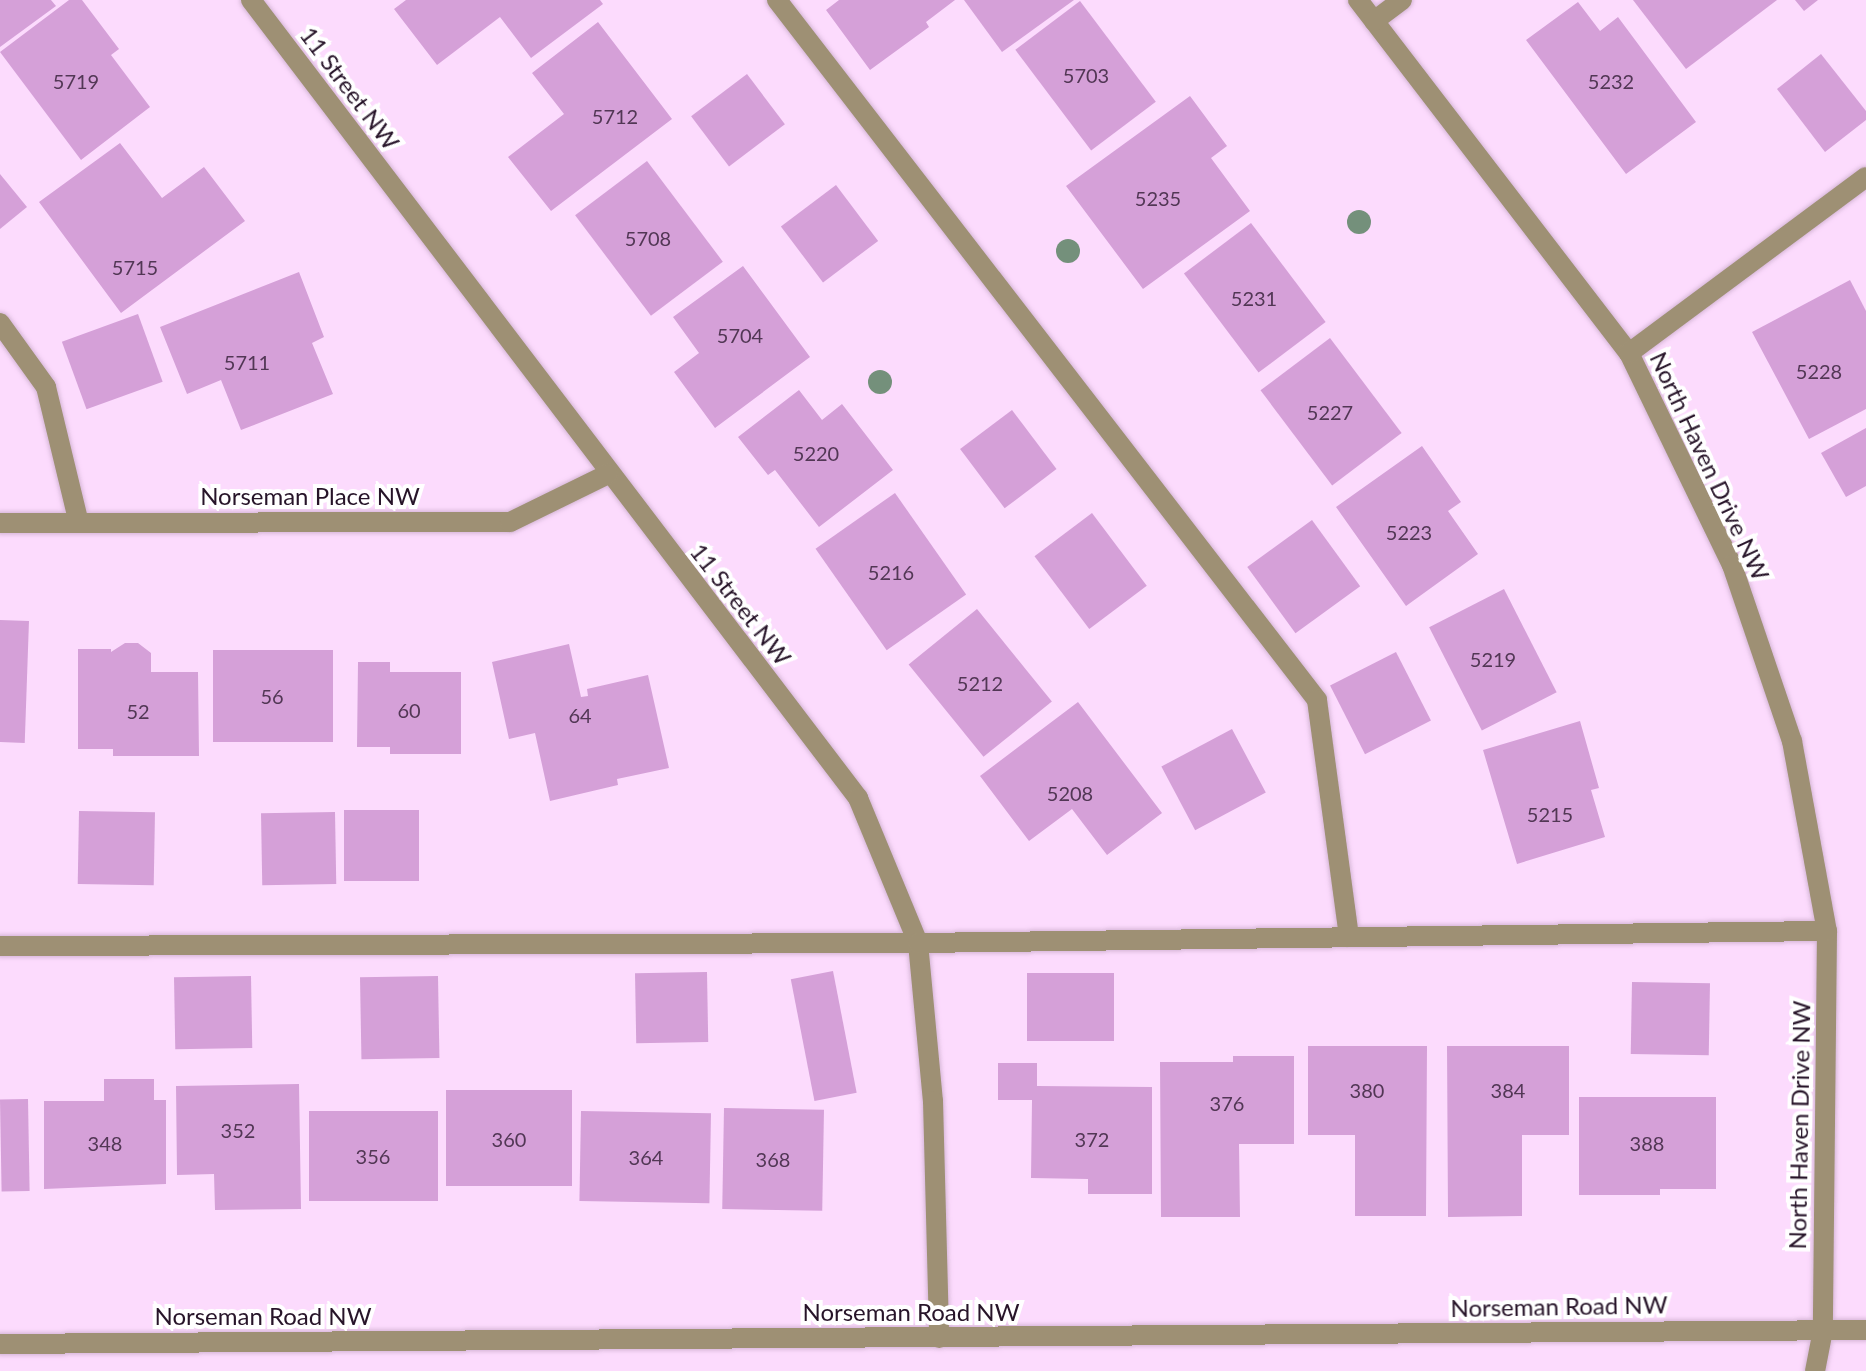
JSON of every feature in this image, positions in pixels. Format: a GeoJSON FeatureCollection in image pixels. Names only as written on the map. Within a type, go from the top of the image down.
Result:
{"type":"FeatureCollection","features":[{"type":"Feature","properties":{"kind":"street","name":"11 Street NW"},"geometry":{"type":"LineString","coordinates":[[251,0],[608,474],[858,798],[918,943],[933,1101],[939,1338]]}},
{"type":"Feature","properties":{"kind":"street"},"geometry":{"type":"LineString","coordinates":[[777,0],[1317,700],[1349,937]]}},
{"type":"Feature","properties":{"kind":"street","name":"North Haven Drive NW"},"geometry":{"type":"LineString","coordinates":[[1358,0],[1629,353],[1732,565],[1792,741],[1827,931],[1823,1330],[1815,1371]]}},
{"type":"Feature","properties":{"kind":"street"},"geometry":{"type":"LineString","coordinates":[[1374,21],[1402,0]]}},
{"type":"Feature","properties":{"kind":"street"},"geometry":{"type":"LineString","coordinates":[[1629,353],[1866,177]]}},
{"type":"Feature","properties":{"kind":"street"},"geometry":{"type":"LineString","coordinates":[[0,323],[46,387],[79,523]]}},
{"type":"Feature","properties":{"kind":"street","name":"Norseman Place NW"},"geometry":{"type":"LineString","coordinates":[[0,523],[510,522],[608,474]]}},
{"type":"Feature","properties":{"kind":"street"},"geometry":{"type":"LineString","coordinates":[[0,946],[918,943],[1827,931]]}},
{"type":"Feature","properties":{"kind":"street","name":"Norseman Road NW"},"geometry":{"type":"LineString","coordinates":[[0,1344],[1866,1330]]}},
{"type":"Feature","properties":{"kind":"building"},"geometry":{"type":"Polygon","coordinates":[[[0,0],[51,0],[56,6],[0,47],[0,0]]]}},
{"type":"Feature","properties":{"kind":"building"},"geometry":{"type":"Polygon","coordinates":[[[69,0],[82,0],[119,49],[111,55],[150,107],[81,160],[0,52],[69,0]]]}},
{"type":"Feature","properties":{"kind":"building"},"geometry":{"type":"Polygon","coordinates":[[[406,0],[600,0],[603,4],[531,58],[500,17],[437,65],[394,9],[406,0]]]}},
{"type":"Feature","properties":{"kind":"building"},"geometry":{"type":"Polygon","coordinates":[[[839,0],[955,0],[926,22],[929,27],[870,70],[826,10],[839,0]]]}},
{"type":"Feature","properties":{"kind":"building"},"geometry":{"type":"Polygon","coordinates":[[[964,0],[1074,0],[1002,52],[964,0]]]}},
{"type":"Feature","properties":{"kind":"building"},"geometry":{"type":"Polygon","coordinates":[[[1633,0],[1777,0],[1686,69],[1633,0]]]}},
{"type":"Feature","properties":{"kind":"building"},"geometry":{"type":"Polygon","coordinates":[[[1795,0],[1818,0],[1804,11],[1795,0]]]}},
{"type":"Feature","properties":{"kind":"building"},"geometry":{"type":"Polygon","coordinates":[[[1080,1],[1156,102],[1091,150],[1015,50],[1080,1]]]}},
{"type":"Feature","properties":{"kind":"building"},"geometry":{"type":"Polygon","coordinates":[[[1578,2],[1600,31],[1618,17],[1696,122],[1626,174],[1526,40],[1578,2]]]}},
{"type":"Feature","properties":{"kind":"building"},"geometry":{"type":"Polygon","coordinates":[[[598,22],[672,119],[551,211],[508,157],[564,114],[532,73],[598,22]]]}},
{"type":"Feature","properties":{"kind":"building"},"geometry":{"type":"Polygon","coordinates":[[[1821,54],[1866,111],[1866,120],[1825,152],[1777,89],[1821,54]]]}},
{"type":"Feature","properties":{"kind":"building"},"geometry":{"type":"Polygon","coordinates":[[[747,74],[785,124],[729,166],[691,116],[747,74]]]}},
{"type":"Feature","properties":{"kind":"building"},"geometry":{"type":"Polygon","coordinates":[[[1190,96],[1227,146],[1211,158],[1250,211],[1143,289],[1066,186],[1190,96]]]}},
{"type":"Feature","properties":{"kind":"building"},"geometry":{"type":"Polygon","coordinates":[[[120,143],[162,198],[204,167],[245,221],[121,313],[39,202],[120,143]]]}},
{"type":"Feature","properties":{"kind":"building"},"geometry":{"type":"Polygon","coordinates":[[[647,161],[723,262],[651,316],[575,215],[647,161]]]}},
{"type":"Feature","properties":{"kind":"building"},"geometry":{"type":"Polygon","coordinates":[[[0,174],[27,207],[0,229],[0,174]]]}},
{"type":"Feature","properties":{"kind":"building"},"geometry":{"type":"Polygon","coordinates":[[[836,185],[878,241],[823,282],[781,227],[836,185]]]}},
{"type":"Feature","properties":{"kind":"building"},"geometry":{"type":"Polygon","coordinates":[[[1251,223],[1326,322],[1259,373],[1184,274],[1251,223]]]}},
{"type":"Feature","properties":{"kind":"building"},"geometry":{"type":"Polygon","coordinates":[[[743,266],[810,357],[715,428],[674,372],[699,353],[673,317],[743,266]]]}},
{"type":"Feature","properties":{"kind":"building"},"geometry":{"type":"Polygon","coordinates":[[[299,272],[324,337],[312,343],[333,394],[241,430],[221,380],[187,394],[160,327],[299,272]]]}},
{"type":"Feature","properties":{"kind":"building"},"geometry":{"type":"Polygon","coordinates":[[[1850,280],[1866,311],[1866,409],[1809,439],[1752,332],[1850,280]]]}},
{"type":"Feature","properties":{"kind":"building"},"geometry":{"type":"Polygon","coordinates":[[[138,314],[163,382],[87,409],[62,342],[138,314]]]}},
{"type":"Feature","properties":{"kind":"building"},"geometry":{"type":"Polygon","coordinates":[[[1330,338],[1402,433],[1332,485],[1261,390],[1330,338]]]}},
{"type":"Feature","properties":{"kind":"building"},"geometry":{"type":"Polygon","coordinates":[[[799,390],[822,420],[842,404],[893,470],[819,527],[775,470],[768,475],[738,437],[799,390]]]}},
{"type":"Feature","properties":{"kind":"building"},"geometry":{"type":"Polygon","coordinates":[[[1012,410],[1057,469],[1005,508],[960,449],[1012,410]]]}},
{"type":"Feature","properties":{"kind":"building"},"geometry":{"type":"Polygon","coordinates":[[[1866,428],[1866,486],[1846,497],[1821,453],[1866,428]]]}},
{"type":"Feature","properties":{"kind":"building"},"geometry":{"type":"Polygon","coordinates":[[[1422,446],[1461,502],[1448,511],[1478,554],[1406,606],[1336,507],[1422,446]]]}},
{"type":"Feature","properties":{"kind":"building"},"geometry":{"type":"Polygon","coordinates":[[[895,493],[966,595],[887,650],[816,549],[895,493]]]}},
{"type":"Feature","properties":{"kind":"building"},"geometry":{"type":"Polygon","coordinates":[[[1092,513],[1147,586],[1089,629],[1034,556],[1092,513]]]}},
{"type":"Feature","properties":{"kind":"building"},"geometry":{"type":"Polygon","coordinates":[[[1312,520],[1360,586],[1295,633],[1247,567],[1312,520]]]}},
{"type":"Feature","properties":{"kind":"building"},"geometry":{"type":"Polygon","coordinates":[[[1504,589],[1557,692],[1482,730],[1429,627],[1504,589]]]}},
{"type":"Feature","properties":{"kind":"building"},"geometry":{"type":"Polygon","coordinates":[[[977,609],[1052,701],[984,757],[909,664],[977,609]]]}},
{"type":"Feature","properties":{"kind":"building"},"geometry":{"type":"Polygon","coordinates":[[[0,620],[29,621],[25,743],[0,742],[0,620]]]}},
{"type":"Feature","properties":{"kind":"building"},"geometry":{"type":"Polygon","coordinates":[[[125,643],[138,643],[151,653],[151,672],[198,672],[199,756],[113,756],[113,749],[78,749],[78,649],[111,649],[111,652],[125,643]]]}},
{"type":"Feature","properties":{"kind":"building"},"geometry":{"type":"Polygon","coordinates":[[[569,644],[581,697],[588,696],[587,689],[648,675],[669,768],[617,779],[618,785],[550,801],[535,733],[509,739],[492,662],[569,644]]]}},
{"type":"Feature","properties":{"kind":"building"},"geometry":{"type":"Polygon","coordinates":[[[213,650],[333,650],[333,742],[213,742],[213,650]]]}},
{"type":"Feature","properties":{"kind":"building"},"geometry":{"type":"Polygon","coordinates":[[[1396,652],[1431,721],[1365,754],[1330,686],[1396,652]]]}},
{"type":"Feature","properties":{"kind":"building"},"geometry":{"type":"Polygon","coordinates":[[[358,662],[390,662],[390,672],[461,672],[461,754],[390,754],[390,747],[357,747],[358,662]]]}},
{"type":"Feature","properties":{"kind":"building"},"geometry":{"type":"Polygon","coordinates":[[[1078,702],[1162,813],[1107,855],[1072,809],[1029,841],[980,776],[1078,702]]]}},
{"type":"Feature","properties":{"kind":"building"},"geometry":{"type":"Polygon","coordinates":[[[1580,721],[1599,788],[1591,790],[1605,837],[1517,864],[1483,750],[1580,721]]]}},
{"type":"Feature","properties":{"kind":"building"},"geometry":{"type":"Polygon","coordinates":[[[1232,729],[1266,793],[1195,830],[1161,767],[1232,729]]]}},
{"type":"Feature","properties":{"kind":"building"},"geometry":{"type":"Polygon","coordinates":[[[344,810],[419,810],[419,881],[344,881],[344,810]]]}},
{"type":"Feature","properties":{"kind":"building"},"geometry":{"type":"Polygon","coordinates":[[[79,811],[155,812],[154,885],[78,884],[79,811]]]}},
{"type":"Feature","properties":{"kind":"building"},"geometry":{"type":"Polygon","coordinates":[[[335,812],[336,884],[262,885],[261,813],[335,812]]]}},
{"type":"Feature","properties":{"kind":"building"},"geometry":{"type":"Polygon","coordinates":[[[833,971],[857,1093],[814,1101],[791,979],[833,971]]]}},
{"type":"Feature","properties":{"kind":"building"},"geometry":{"type":"Polygon","coordinates":[[[707,972],[708,1042],[636,1043],[635,973],[707,972]]]}},
{"type":"Feature","properties":{"kind":"building"},"geometry":{"type":"Polygon","coordinates":[[[1027,973],[1114,973],[1114,1041],[1027,1041],[1027,973]]]}},
{"type":"Feature","properties":{"kind":"building"},"geometry":{"type":"Polygon","coordinates":[[[251,976],[252,1048],[175,1049],[174,977],[251,976]]]}},
{"type":"Feature","properties":{"kind":"building"},"geometry":{"type":"Polygon","coordinates":[[[438,976],[439,1058],[361,1059],[360,977],[438,976]]]}},
{"type":"Feature","properties":{"kind":"building"},"geometry":{"type":"Polygon","coordinates":[[[1632,982],[1710,983],[1709,1055],[1631,1054],[1632,982]]]}},
{"type":"Feature","properties":{"kind":"building"},"geometry":{"type":"Polygon","coordinates":[[[1308,1046],[1427,1046],[1426,1216],[1355,1216],[1355,1135],[1308,1135],[1308,1046]]]}},
{"type":"Feature","properties":{"kind":"building"},"geometry":{"type":"Polygon","coordinates":[[[1447,1046],[1569,1046],[1569,1135],[1522,1135],[1522,1216],[1448,1217],[1447,1046]]]}},
{"type":"Feature","properties":{"kind":"building"},"geometry":{"type":"Polygon","coordinates":[[[1233,1056],[1294,1056],[1294,1144],[1239,1144],[1240,1217],[1161,1217],[1160,1062],[1233,1062],[1233,1056]]]}},
{"type":"Feature","properties":{"kind":"building"},"geometry":{"type":"Polygon","coordinates":[[[998,1063],[1037,1063],[1037,1086],[1152,1087],[1152,1194],[1088,1194],[1088,1179],[1031,1178],[1032,1100],[998,1100],[998,1063]]]}},
{"type":"Feature","properties":{"kind":"building"},"geometry":{"type":"Polygon","coordinates":[[[104,1079],[154,1079],[154,1100],[166,1100],[166,1184],[44,1189],[44,1101],[104,1101],[104,1079]]]}},
{"type":"Feature","properties":{"kind":"building"},"geometry":{"type":"Polygon","coordinates":[[[299,1084],[301,1209],[215,1210],[214,1174],[177,1175],[176,1086],[299,1084]]]}},
{"type":"Feature","properties":{"kind":"building"},"geometry":{"type":"Polygon","coordinates":[[[446,1090],[572,1090],[572,1186],[446,1186],[446,1090]]]}},
{"type":"Feature","properties":{"kind":"building"},"geometry":{"type":"Polygon","coordinates":[[[1579,1097],[1716,1097],[1716,1189],[1660,1189],[1660,1195],[1579,1195],[1579,1097]]]}},
{"type":"Feature","properties":{"kind":"building"},"geometry":{"type":"Polygon","coordinates":[[[0,1099],[28,1099],[30,1191],[2,1191],[0,1099]]]}},
{"type":"Feature","properties":{"kind":"building"},"geometry":{"type":"Polygon","coordinates":[[[724,1108],[824,1110],[822,1211],[722,1209],[724,1108]]]}},
{"type":"Feature","properties":{"kind":"building"},"geometry":{"type":"Polygon","coordinates":[[[309,1111],[438,1111],[438,1201],[309,1201],[309,1111]]]}},
{"type":"Feature","properties":{"kind":"building"},"geometry":{"type":"Polygon","coordinates":[[[581,1111],[711,1113],[709,1203],[579,1201],[581,1111]]]}}]}
